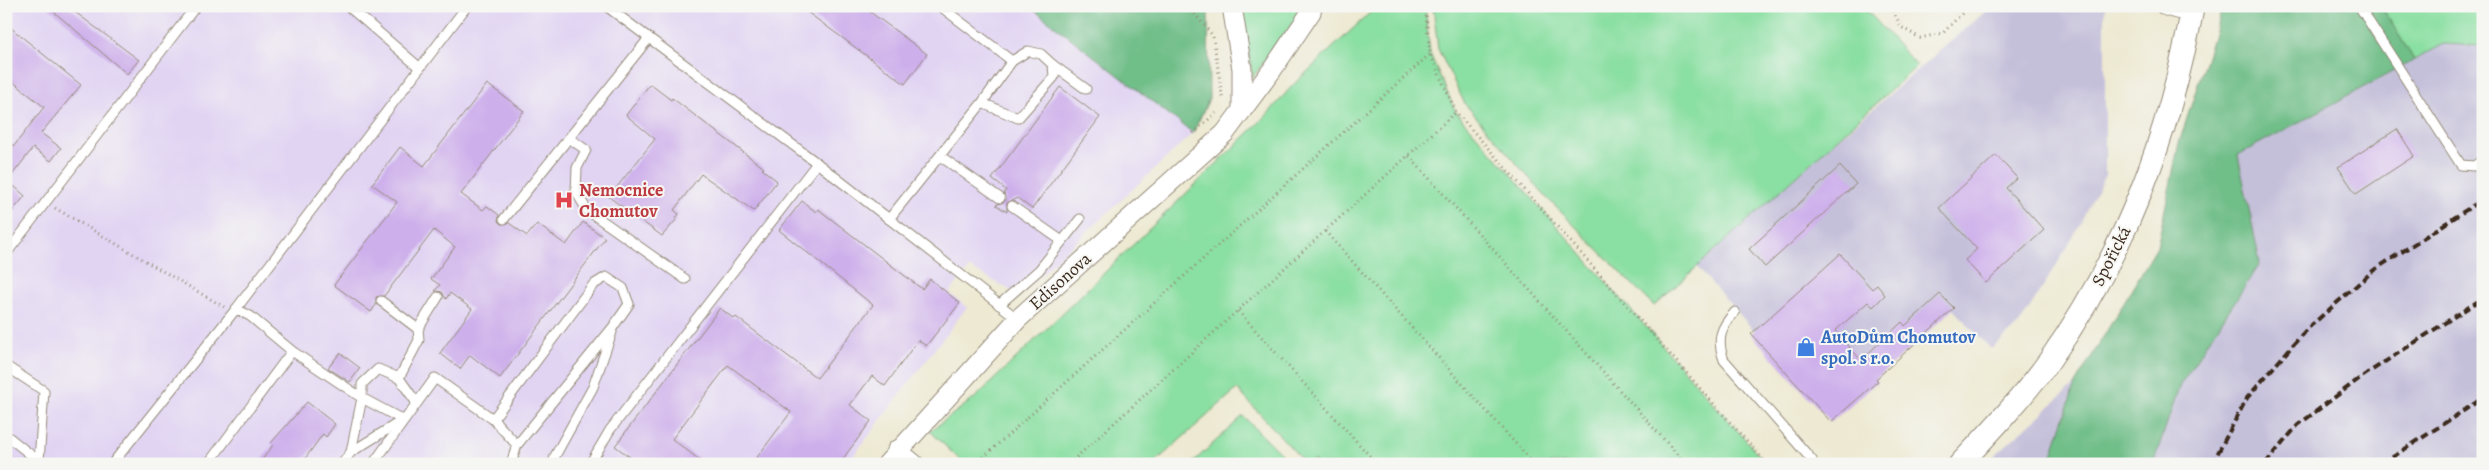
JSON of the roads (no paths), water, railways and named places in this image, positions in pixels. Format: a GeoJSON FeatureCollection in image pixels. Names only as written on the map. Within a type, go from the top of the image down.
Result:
{"type":"FeatureCollection","features":[{"type":"Feature","properties":{"kind":"street"},"geometry":{"type":"LineString","coordinates":[[1232,6],[1242,69],[1242,109]]}},
{"type":"Feature","properties":{"kind":"street","name":"Edisonova"},"geometry":{"type":"LineString","coordinates":[[892,457],[1018,319],[1224,133],[1272,70],[1311,12],[1312,6]]}},
{"type":"Feature","properties":{"kind":"street","name":"Spořická"},"geometry":{"type":"LineString","coordinates":[[1960,464],[2026,390],[2049,361],[2088,300],[2121,239],[2155,157],[2182,67],[2192,10],[2166,6]]}},
{"type":"Feature","properties":{"kind":"street"},"geometry":{"type":"LineString","coordinates":[[892,457],[914,464]]}},
{"type":"Feature","properties":{"kind":"lane"},"geometry":{"type":"LineString","coordinates":[[6,254],[196,6]]}},
{"type":"Feature","properties":{"kind":"lane"},"geometry":{"type":"LineString","coordinates":[[348,6],[420,68]]}},
{"type":"Feature","properties":{"kind":"lane"},"geometry":{"type":"LineString","coordinates":[[112,464],[235,311],[468,6]]}},
{"type":"Feature","properties":{"kind":"lane"},"geometry":{"type":"LineString","coordinates":[[606,6],[817,163],[1018,319]]}},
{"type":"Feature","properties":{"kind":"lane"},"geometry":{"type":"LineString","coordinates":[[940,6],[1012,61]]}},
{"type":"Feature","properties":{"kind":"lane"},"geometry":{"type":"LineString","coordinates":[[2359,6],[2461,166],[2474,166],[2483,160]]}},
{"type":"Feature","properties":{"kind":"lane"},"geometry":{"type":"LineString","coordinates":[[504,219],[649,38]]}},
{"type":"Feature","properties":{"kind":"lane"},"geometry":{"type":"LineString","coordinates":[[889,219],[982,103],[1012,61],[1028,51],[1041,54],[1086,89]]}},
{"type":"Feature","properties":{"kind":"lane"},"geometry":{"type":"LineString","coordinates":[[982,103],[1018,118],[1054,77],[1053,64]]}},
{"type":"Feature","properties":{"kind":"lane"},"geometry":{"type":"LineString","coordinates":[[569,138],[586,150],[577,168],[576,192],[588,210],[685,279]]}},
{"type":"Feature","properties":{"kind":"lane"},"geometry":{"type":"LineString","coordinates":[[940,156],[1000,198]]}},
{"type":"Feature","properties":{"kind":"lane"},"geometry":{"type":"LineString","coordinates":[[590,464],[610,430],[817,163]]}},
{"type":"Feature","properties":{"kind":"lane"},"geometry":{"type":"LineString","coordinates":[[1012,206],[1062,241]]}},
{"type":"Feature","properties":{"kind":"lane"},"geometry":{"type":"LineString","coordinates":[[999,305],[1039,270],[1080,219]]}},
{"type":"Feature","properties":{"kind":"lane"},"geometry":{"type":"LineString","coordinates":[[493,419],[593,285],[606,277],[622,288],[629,304],[613,327],[517,445],[511,464]]}},
{"type":"Feature","properties":{"kind":"lane"},"geometry":{"type":"LineString","coordinates":[[399,378],[419,340],[418,329],[438,297]]}},
{"type":"Feature","properties":{"kind":"lane"},"geometry":{"type":"LineString","coordinates":[[381,301],[418,329]]}},
{"type":"Feature","properties":{"kind":"lane"},"geometry":{"type":"LineString","coordinates":[[235,311],[250,316],[292,351],[362,398],[403,420]]}},
{"type":"Feature","properties":{"kind":"lane"},"geometry":{"type":"LineString","coordinates":[[1735,312],[1724,324],[1720,335],[1719,347],[1724,360],[1812,460],[1808,464]]}},
{"type":"Feature","properties":{"kind":"lane"},"geometry":{"type":"LineString","coordinates":[[553,464],[555,456],[593,387],[613,327]]}},
{"type":"Feature","properties":{"kind":"lane"},"geometry":{"type":"LineString","coordinates":[[208,464],[292,351]]}},
{"type":"Feature","properties":{"kind":"lane"},"geometry":{"type":"LineString","coordinates":[[6,366],[44,391],[40,462]]}},
{"type":"Feature","properties":{"kind":"lane"},"geometry":{"type":"LineString","coordinates":[[351,452],[362,398],[362,384],[378,369],[399,378],[416,402]]}},
{"type":"Feature","properties":{"kind":"lane"},"geometry":{"type":"LineString","coordinates":[[373,464],[435,378],[493,419],[517,445]]}},
{"type":"Feature","properties":{"kind":"lane"},"geometry":{"type":"LineString","coordinates":[[342,464],[351,452],[403,420]]}},
{"type":"Feature","properties":{"kind":"lane"},"geometry":{"type":"LineString","coordinates":[[8,441],[40,462]]}},
{"type":"Feature","properties":{"kind":"railway"},"geometry":{"type":"LineString","coordinates":[[2212,464],[2247,398],[2306,330],[2374,270],[2483,199]]}},
{"type":"Feature","properties":{"kind":"railway"},"geometry":{"type":"LineString","coordinates":[[2265,464],[2298,425],[2360,378],[2483,298]]}},
{"type":"Feature","properties":{"kind":"railway"},"geometry":{"type":"LineString","coordinates":[[2382,464],[2483,398]]}},
{"type":"Feature","properties":{"kind":"place","name":"Nemocnice Chomutov"},"geometry":{"type":"Point","coordinates":[564,200]}},
{"type":"Feature","properties":{"kind":"place","name":"AutoDům Chomutov spol. s r.o."},"geometry":{"type":"Point","coordinates":[1806,347]}}]}
